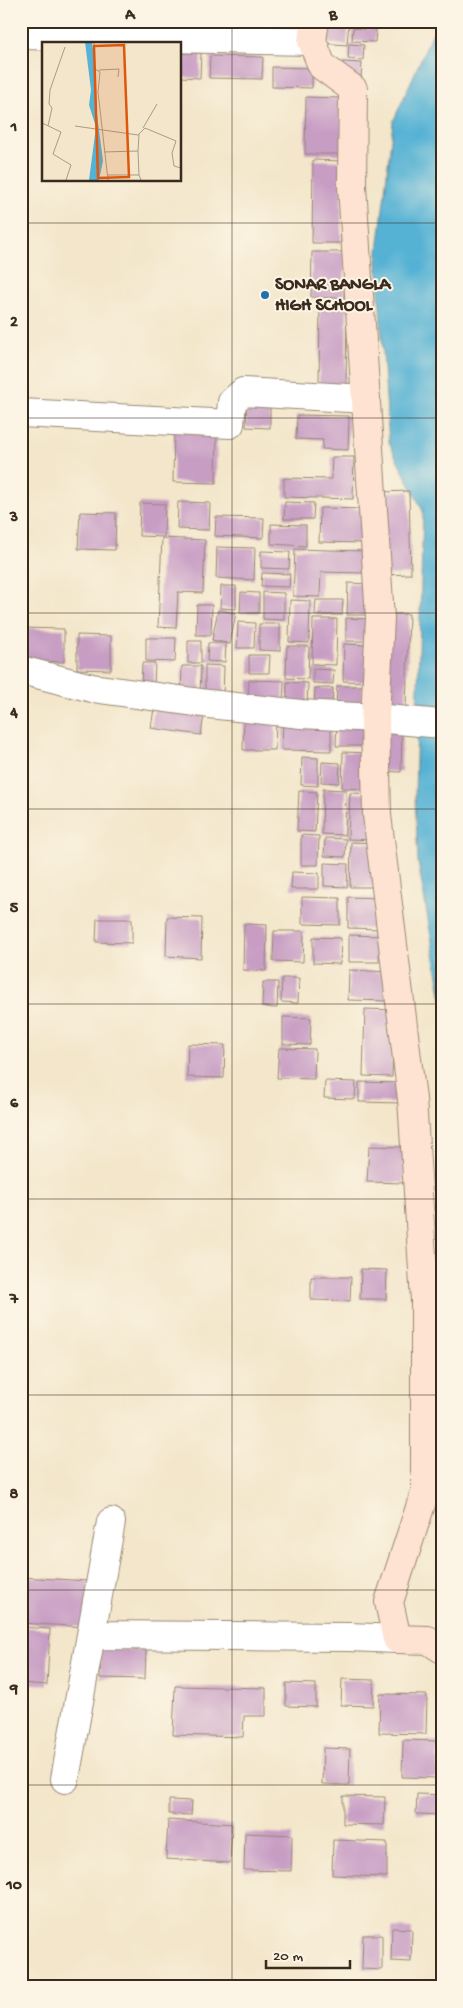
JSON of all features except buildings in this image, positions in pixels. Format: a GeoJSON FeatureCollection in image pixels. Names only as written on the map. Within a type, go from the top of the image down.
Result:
{"type":"FeatureCollection","features":[{"type":"Feature","properties":{"kind":"street"},"geometry":{"type":"LineString","coordinates":[[21,35],[313,31],[322,66],[353,89],[352,186],[380,618],[375,718],[377,815],[412,1099],[425,1302],[425,1492],[389,1602],[397,1639]]}},
{"type":"Feature","properties":{"kind":"street"},"geometry":{"type":"LineString","coordinates":[[21,413],[230,424],[232,402],[243,392],[366,398]]}},
{"type":"Feature","properties":{"kind":"street"},"geometry":{"type":"LineString","coordinates":[[21,670],[92,688],[209,704],[300,714],[442,724]]}},
{"type":"Feature","properties":{"kind":"street"},"geometry":{"type":"LineString","coordinates":[[65,1779],[111,1522]]}},
{"type":"Feature","properties":{"kind":"street"},"geometry":{"type":"LineString","coordinates":[[91,1635],[348,1637],[428,1640],[442,1649]]}},
{"type":"Feature","properties":{"kind":"water"},"geometry":{"type":"Polygon","coordinates":[[[438,21],[442,21],[442,999],[418,862],[415,796],[423,511],[389,443],[377,261],[393,122],[438,21]]]}},
{"type":"Feature","properties":{"kind":"water"},"geometry":{"type":"Polygon","coordinates":[[[442,1380],[442,1610],[440,1604],[439,1437],[442,1380]]]}},
{"type":"Feature","properties":{"kind":"place","name":"SONAR BANGLA HIGH SCHOOL"},"geometry":{"type":"Point","coordinates":[265,295]}}]}
